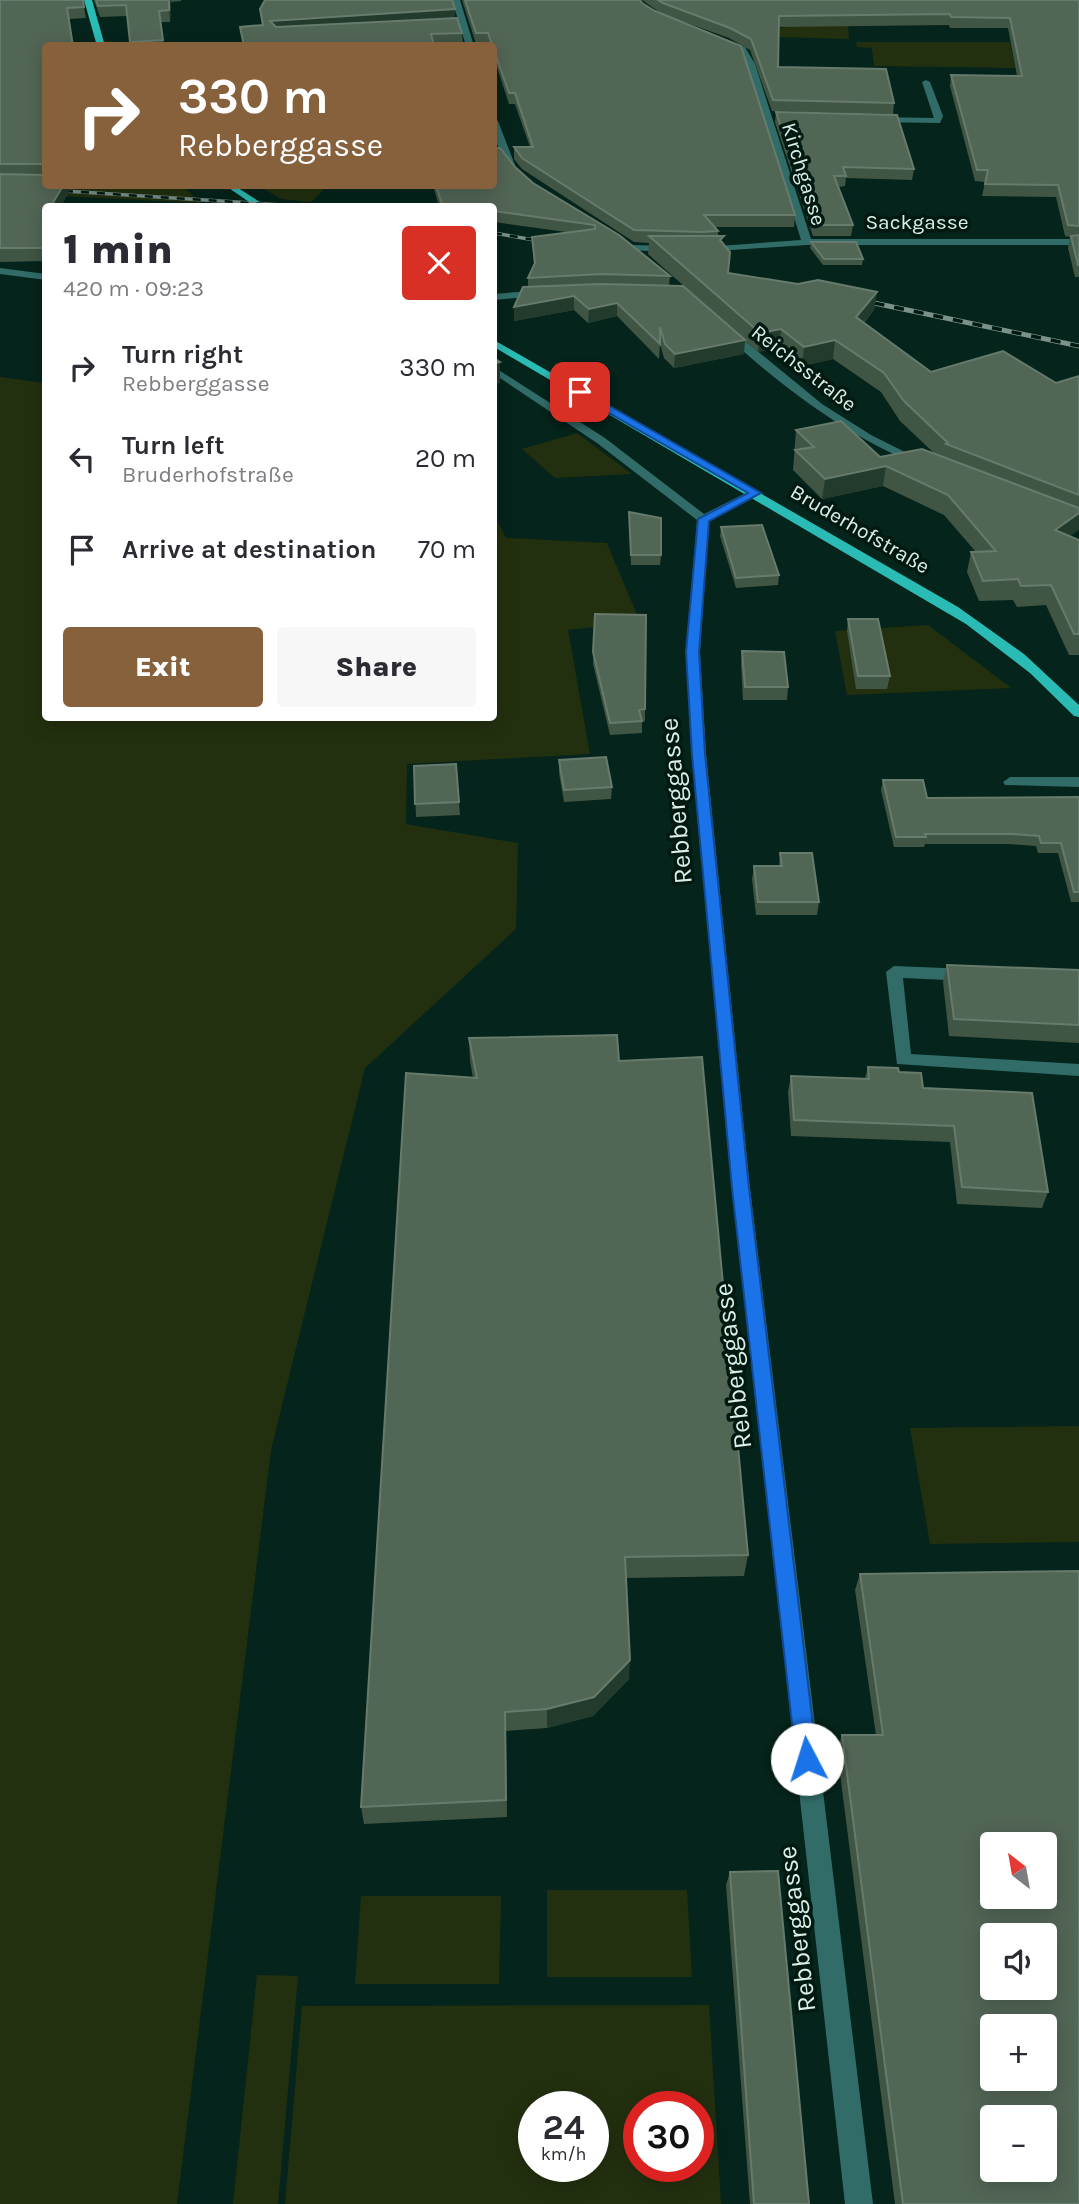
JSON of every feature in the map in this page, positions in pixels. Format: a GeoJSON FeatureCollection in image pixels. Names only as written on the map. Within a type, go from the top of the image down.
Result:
{"type":"FeatureCollection","features":[{"type":"Feature","properties":{"kind":"main road"},"geometry":{"type":"LineString","coordinates":[[88,0],[100,42]]}},
{"type":"Feature","properties":{"kind":"main road"},"geometry":{"type":"LineString","coordinates":[[235,189],[256,203]]}},
{"type":"Feature","properties":{"kind":"main road","name":"Bruderhofstraße"},"geometry":{"type":"LineString","coordinates":[[497,345],[909,582],[995,637],[1049,680],[1079,713]]}},
{"type":"Feature","properties":{"kind":"street"},"geometry":{"type":"LineString","coordinates":[[456,0],[469,42]]}},
{"type":"Feature","properties":{"kind":"street"},"geometry":{"type":"LineString","coordinates":[[450,24],[463,23]]}},
{"type":"Feature","properties":{"kind":"street","name":"Kirchgasse"},"geometry":{"type":"LineString","coordinates":[[708,34],[746,54],[807,242]]}},
{"type":"Feature","properties":{"kind":"street"},"geometry":{"type":"LineString","coordinates":[[868,120],[937,121],[939,116],[926,82]]}},
{"type":"Feature","properties":{"kind":"street","name":"Kirchgasse"},"geometry":{"type":"LineString","coordinates":[[767,116],[780,116]]}},
{"type":"Feature","properties":{"kind":"street"},"geometry":{"type":"LineString","coordinates":[[497,130],[507,159],[524,179]]}},
{"type":"Feature","properties":{"kind":"street","name":"Sackgasse"},"geometry":{"type":"LineString","coordinates":[[689,250],[807,242],[1079,242]]}},
{"type":"Feature","properties":{"kind":"street"},"geometry":{"type":"LineString","coordinates":[[644,259],[627,245],[676,249]]}},
{"type":"Feature","properties":{"kind":"street"},"geometry":{"type":"LineString","coordinates":[[0,271],[42,276]]}},
{"type":"Feature","properties":{"kind":"street"},"geometry":{"type":"LineString","coordinates":[[497,297],[553,293]]}},
{"type":"Feature","properties":{"kind":"street","name":"Reichsstraße"},"geometry":{"type":"LineString","coordinates":[[719,324],[780,376],[846,425],[876,443],[936,468]]}},
{"type":"Feature","properties":{"kind":"street"},"geometry":{"type":"LineString","coordinates":[[497,372],[599,437],[649,473],[703,519],[756,493]]}},
{"type":"Feature","properties":{"kind":"street","name":"Rebberggasse"},"geometry":{"type":"LineString","coordinates":[[703,519],[692,652],[699,754],[741,1188],[859,2204]]}},
{"type":"Feature","properties":{"kind":"street"},"geometry":{"type":"LineString","coordinates":[[1010,782],[1079,782]]}},
{"type":"Feature","properties":{"kind":"street"},"geometry":{"type":"LineString","coordinates":[[986,975],[894,972],[902,1060],[1079,1070]]}},
{"type":"Feature","properties":{"kind":"green space"},"geometry":{"type":"Polygon","coordinates":[[[793,23],[848,23],[849,39],[779,37],[777,28],[793,27],[793,23]]]}},
{"type":"Feature","properties":{"kind":"green space"},"geometry":{"type":"Polygon","coordinates":[[[856,42],[1010,42],[1015,68],[874,66],[872,48],[857,47],[856,42]]]}},
{"type":"Feature","properties":{"kind":"green space"},"geometry":{"type":"Polygon","coordinates":[[[42,187],[42,189],[186,189],[201,203],[0,193],[42,187]]]}},
{"type":"Feature","properties":{"kind":"green space"},"geometry":{"type":"Polygon","coordinates":[[[264,189],[325,189],[311,202],[281,199],[264,189]]]}},
{"type":"Feature","properties":{"kind":"green space"},"geometry":{"type":"Polygon","coordinates":[[[0,377],[42,383],[42,721],[497,721],[497,520],[506,538],[607,543],[640,622],[568,630],[590,754],[407,764],[406,824],[518,843],[516,929],[365,1068],[271,1450],[177,2204],[0,2204],[0,377]]]}},
{"type":"Feature","properties":{"kind":"green space"},"geometry":{"type":"Polygon","coordinates":[[[577,433],[632,474],[555,478],[522,449],[577,433]]]}},
{"type":"Feature","properties":{"kind":"green space"},"geometry":{"type":"Polygon","coordinates":[[[928,625],[1011,688],[847,695],[835,631],[928,625]]]}},
{"type":"Feature","properties":{"kind":"green space"},"geometry":{"type":"Polygon","coordinates":[[[1079,1426],[1079,1542],[930,1544],[910,1428],[1079,1426]]]}},
{"type":"Feature","properties":{"kind":"green space"},"geometry":{"type":"Polygon","coordinates":[[[547,1890],[687,1890],[692,1977],[547,1977],[547,1890]]]}},
{"type":"Feature","properties":{"kind":"green space"},"geometry":{"type":"Polygon","coordinates":[[[361,1896],[501,1896],[499,1984],[355,1984],[361,1896]]]}},
{"type":"Feature","properties":{"kind":"green space"},"geometry":{"type":"Polygon","coordinates":[[[257,1975],[298,1976],[278,2204],[233,2204],[257,1975]]]}},
{"type":"Feature","properties":{"kind":"green space"},"geometry":{"type":"Polygon","coordinates":[[[709,2005],[721,2204],[285,2204],[302,2006],[709,2005]]]}},
{"type":"Feature","properties":{"kind":"building"},"geometry":{"type":"Polygon","coordinates":[[[0,0],[83,0],[84,7],[67,8],[72,42],[42,42],[42,164],[0,164],[0,0]]]}},
{"type":"Feature","properties":{"kind":"building"},"geometry":{"type":"Polygon","coordinates":[[[96,0],[169,0],[169,10],[159,11],[163,40],[130,42],[126,5],[98,6],[96,0]]]}},
{"type":"Feature","properties":{"kind":"building"},"geometry":{"type":"Polygon","coordinates":[[[265,0],[452,0],[455,9],[270,21],[276,27],[457,18],[462,33],[431,34],[433,42],[243,42],[240,27],[263,25],[260,9],[265,0]]]}},
{"type":"Feature","properties":{"kind":"building"},"geometry":{"type":"Polygon","coordinates":[[[465,0],[640,0],[655,11],[741,46],[795,215],[704,215],[718,231],[634,230],[522,158],[514,147],[533,147],[515,93],[509,93],[497,59],[497,42],[491,42],[488,33],[476,33],[465,0]]]}},
{"type":"Feature","properties":{"kind":"building"},"geometry":{"type":"Polygon","coordinates":[[[658,0],[1079,0],[1079,226],[1068,225],[1058,185],[985,184],[988,170],[977,170],[951,75],[1022,76],[1010,18],[951,17],[950,14],[779,16],[778,67],[886,69],[894,103],[773,100],[751,39],[658,0]]]}},
{"type":"Feature","properties":{"kind":"building"},"geometry":{"type":"Polygon","coordinates":[[[776,112],[897,115],[914,169],[843,167],[846,176],[834,176],[853,225],[814,225],[776,112]]]}},
{"type":"Feature","properties":{"kind":"building"},"geometry":{"type":"Polygon","coordinates":[[[497,148],[500,148],[515,167],[533,183],[619,235],[670,276],[601,274],[528,278],[535,263],[532,237],[595,229],[595,225],[497,211],[497,203],[442,203],[437,189],[497,189],[497,148]]]}},
{"type":"Feature","properties":{"kind":"building"},"geometry":{"type":"Polygon","coordinates":[[[0,174],[42,175],[42,189],[61,189],[53,203],[42,203],[42,248],[0,248],[0,174]]]}},
{"type":"Feature","properties":{"kind":"building"},"geometry":{"type":"Polygon","coordinates":[[[1079,235],[1079,265],[1078,265],[1071,236],[1079,235]]]}},
{"type":"Feature","properties":{"kind":"building"},"geometry":{"type":"Polygon","coordinates":[[[649,236],[724,236],[720,240],[730,252],[728,273],[798,284],[818,280],[877,292],[856,317],[931,372],[1003,351],[1056,383],[1079,376],[1079,495],[946,444],[948,443],[904,401],[884,373],[835,340],[804,347],[781,329],[760,333],[649,236]]]}},
{"type":"Feature","properties":{"kind":"building"},"geometry":{"type":"Polygon","coordinates":[[[811,242],[856,242],[863,259],[824,259],[811,242]]]}},
{"type":"Feature","properties":{"kind":"building"},"geometry":{"type":"Polygon","coordinates":[[[601,284],[683,286],[745,340],[675,354],[665,344],[660,327],[660,344],[617,303],[589,309],[574,296],[514,307],[523,287],[601,284]]]}},
{"type":"Feature","properties":{"kind":"building"},"geometry":{"type":"Polygon","coordinates":[[[841,421],[880,457],[922,449],[1079,508],[1079,513],[1055,530],[1079,540],[1079,634],[1074,634],[1051,585],[1021,586],[1018,579],[983,581],[971,552],[996,551],[948,495],[886,466],[825,479],[795,450],[814,447],[796,430],[841,421]]]}},
{"type":"Feature","properties":{"kind":"building"},"geometry":{"type":"Polygon","coordinates":[[[629,512],[661,518],[661,555],[631,555],[629,512]]]}},
{"type":"Feature","properties":{"kind":"building"},"geometry":{"type":"Polygon","coordinates":[[[762,525],[779,575],[736,578],[721,527],[762,525]]]}},
{"type":"Feature","properties":{"kind":"building"},"geometry":{"type":"Polygon","coordinates":[[[595,614],[646,615],[645,709],[639,710],[642,721],[610,723],[593,652],[595,614]]]}},
{"type":"Feature","properties":{"kind":"building"},"geometry":{"type":"Polygon","coordinates":[[[848,619],[878,619],[890,676],[858,676],[848,619]]]}},
{"type":"Feature","properties":{"kind":"building"},"geometry":{"type":"Polygon","coordinates":[[[742,651],[784,652],[788,687],[745,687],[742,651]]]}},
{"type":"Feature","properties":{"kind":"building"},"geometry":{"type":"Polygon","coordinates":[[[606,757],[612,787],[564,790],[559,760],[606,757]]]}},
{"type":"Feature","properties":{"kind":"building"},"geometry":{"type":"Polygon","coordinates":[[[456,764],[459,802],[415,804],[414,766],[456,764]]]}},
{"type":"Feature","properties":{"kind":"building"},"geometry":{"type":"Polygon","coordinates":[[[883,780],[923,780],[927,798],[1079,797],[1079,892],[1074,892],[1061,843],[1041,843],[1039,836],[925,834],[926,837],[896,837],[883,780]]]}},
{"type":"Feature","properties":{"kind":"building"},"geometry":{"type":"Polygon","coordinates":[[[780,853],[812,853],[819,902],[758,902],[754,866],[782,866],[780,853]]]}},
{"type":"Feature","properties":{"kind":"building"},"geometry":{"type":"Polygon","coordinates":[[[947,965],[1079,970],[1079,1025],[954,1019],[947,965]]]}},
{"type":"Feature","properties":{"kind":"building"},"geometry":{"type":"Polygon","coordinates":[[[617,1035],[619,1061],[702,1057],[748,1555],[625,1557],[630,1660],[594,1697],[547,1709],[505,1712],[506,1800],[361,1807],[406,1073],[477,1078],[469,1038],[617,1035]]]}},
{"type":"Feature","properties":{"kind":"building"},"geometry":{"type":"Polygon","coordinates":[[[868,1067],[898,1068],[899,1072],[921,1073],[923,1088],[1032,1093],[1048,1192],[962,1187],[954,1126],[794,1120],[791,1076],[869,1079],[868,1067]]]}},
{"type":"Feature","properties":{"kind":"building"},"geometry":{"type":"Polygon","coordinates":[[[1079,1571],[1079,2204],[903,2204],[842,1735],[883,1735],[860,1574],[1079,1571]]]}},
{"type":"Feature","properties":{"kind":"building"},"geometry":{"type":"Polygon","coordinates":[[[778,1871],[809,2204],[754,2204],[730,1872],[778,1871]]]}},
{"type":"Feature","properties":{"kind":"railway"},"geometry":{"type":"LineString","coordinates":[[49,190],[250,203]]}},
{"type":"Feature","properties":{"kind":"railway"},"geometry":{"type":"LineString","coordinates":[[497,234],[552,243]]}},
{"type":"Feature","properties":{"kind":"railway"},"geometry":{"type":"LineString","coordinates":[[855,299],[1079,346]]}},
{"type":"Feature","properties":{"kind":"route"},"geometry":{"type":"LineString","coordinates":[[580,392],[756,493],[703,519],[692,652],[699,754],[741,1188],[807,1759]]}}]}
